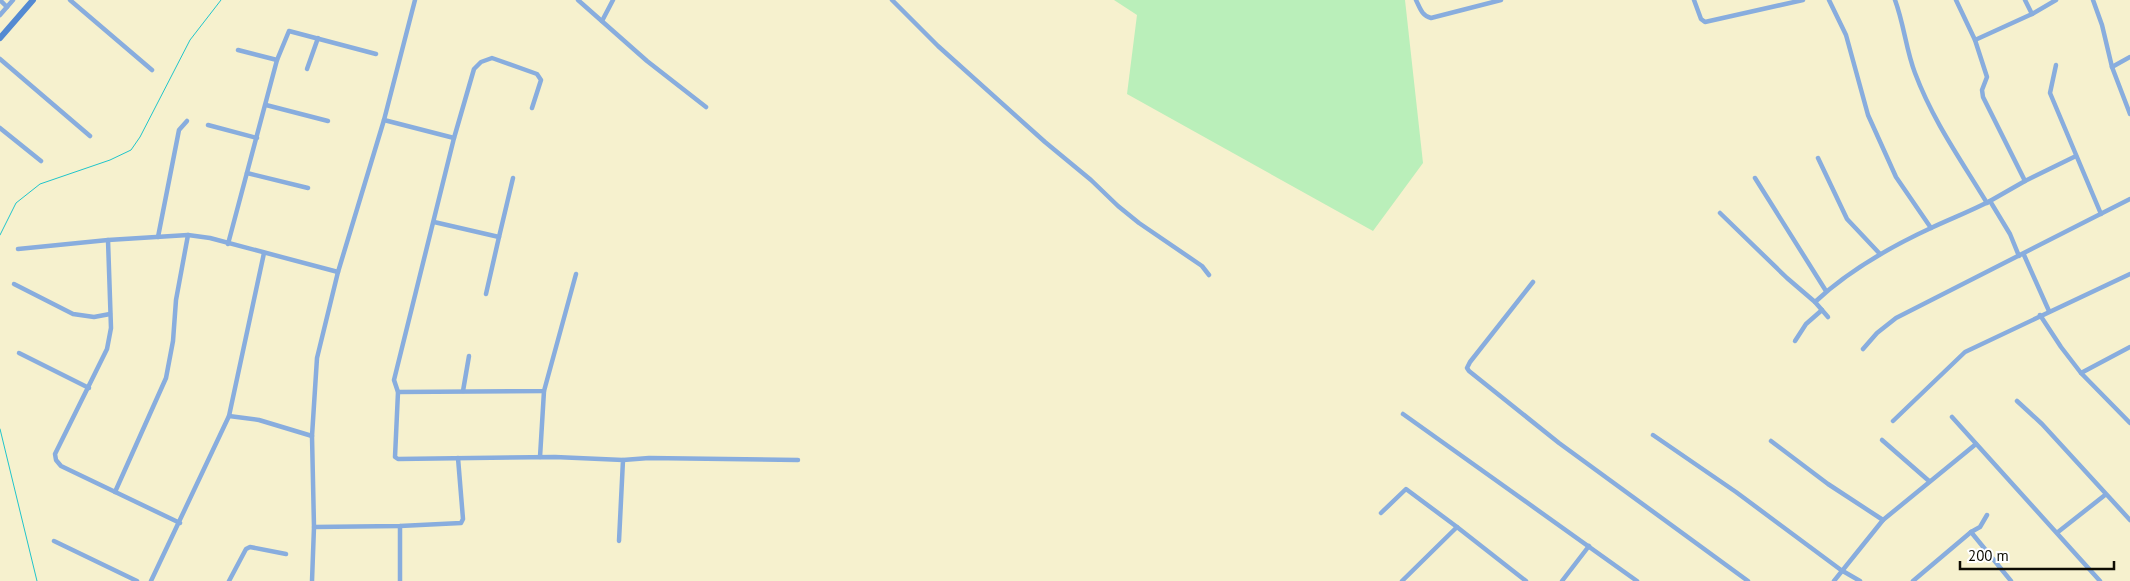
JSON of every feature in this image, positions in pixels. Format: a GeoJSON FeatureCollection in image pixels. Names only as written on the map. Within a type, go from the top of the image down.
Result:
{"type":"FeatureCollection","features":[{"type":"Feature","properties":{"kind":"main road"},"geometry":{"type":"LineString","coordinates":[[0,38],[33,0]]}},
{"type":"Feature","properties":{"kind":"street"},"geometry":{"type":"LineString","coordinates":[[0,0],[7,7]]}},
{"type":"Feature","properties":{"kind":"street"},"geometry":{"type":"LineString","coordinates":[[0,15],[13,0]]}},
{"type":"Feature","properties":{"kind":"street"},"geometry":{"type":"LineString","coordinates":[[70,0],[152,70]]}},
{"type":"Feature","properties":{"kind":"street"},"geometry":{"type":"LineString","coordinates":[[312,581],[314,527],[312,436],[317,358],[338,272],[384,120],[414,0]]}},
{"type":"Feature","properties":{"kind":"street"},"geometry":{"type":"LineString","coordinates":[[578,0],[647,61],[706,107]]}},
{"type":"Feature","properties":{"kind":"street"},"geometry":{"type":"LineString","coordinates":[[602,21],[613,0]]}},
{"type":"Feature","properties":{"kind":"street"},"geometry":{"type":"LineString","coordinates":[[892,0],[938,46],[1118,206],[1139,223],[1202,266],[1209,275]]}},
{"type":"Feature","properties":{"kind":"street"},"geometry":{"type":"LineString","coordinates":[[1416,0],[1425,17],[1430,18],[1501,0]]}},
{"type":"Feature","properties":{"kind":"street"},"geometry":{"type":"LineString","coordinates":[[1694,0],[1701,19],[1705,22],[1803,0]]}},
{"type":"Feature","properties":{"kind":"street"},"geometry":{"type":"LineString","coordinates":[[1829,0],[1846,35],[1868,114],[1896,178],[1931,228]]}},
{"type":"Feature","properties":{"kind":"street"},"geometry":{"type":"LineString","coordinates":[[1895,0],[1914,72],[1938,124],[2010,234],[2049,311]]}},
{"type":"Feature","properties":{"kind":"street"},"geometry":{"type":"LineString","coordinates":[[1956,0],[1975,40],[1987,77],[1982,90],[1983,97],[2025,181]]}},
{"type":"Feature","properties":{"kind":"street"},"geometry":{"type":"LineString","coordinates":[[2025,0],[2032,14]]}},
{"type":"Feature","properties":{"kind":"street"},"geometry":{"type":"LineString","coordinates":[[1975,40],[2032,14],[2056,0]]}},
{"type":"Feature","properties":{"kind":"street"},"geometry":{"type":"LineString","coordinates":[[2093,0],[2112,66],[2130,114]]}},
{"type":"Feature","properties":{"kind":"street"},"geometry":{"type":"LineString","coordinates":[[228,244],[277,60],[288,31],[376,54]]}},
{"type":"Feature","properties":{"kind":"street"},"geometry":{"type":"LineString","coordinates":[[307,69],[318,38]]}},
{"type":"Feature","properties":{"kind":"street"},"geometry":{"type":"LineString","coordinates":[[238,50],[277,60]]}},
{"type":"Feature","properties":{"kind":"street"},"geometry":{"type":"LineString","coordinates":[[2112,66],[2130,56]]}},
{"type":"Feature","properties":{"kind":"street"},"geometry":{"type":"LineString","coordinates":[[532,108],[541,80],[537,74],[492,58],[481,62],[474,69],[454,138],[394,380],[398,392],[396,458],[798,460]]}},
{"type":"Feature","properties":{"kind":"street"},"geometry":{"type":"LineString","coordinates":[[0,59],[90,136]]}},
{"type":"Feature","properties":{"kind":"street"},"geometry":{"type":"LineString","coordinates":[[2056,65],[2050,93],[2101,214]]}},
{"type":"Feature","properties":{"kind":"street"},"geometry":{"type":"LineString","coordinates":[[266,104],[328,121]]}},
{"type":"Feature","properties":{"kind":"street"},"geometry":{"type":"LineString","coordinates":[[384,120],[454,138]]}},
{"type":"Feature","properties":{"kind":"street"},"geometry":{"type":"LineString","coordinates":[[158,237],[179,130],[187,121]]}},
{"type":"Feature","properties":{"kind":"street"},"geometry":{"type":"LineString","coordinates":[[208,125],[257,138]]}},
{"type":"Feature","properties":{"kind":"street"},"geometry":{"type":"LineString","coordinates":[[0,128],[41,161]]}},
{"type":"Feature","properties":{"kind":"street"},"geometry":{"type":"LineString","coordinates":[[1815,302],[1826,291],[1880,254],[1931,228],[1989,202],[2025,181],[2076,156]]}},
{"type":"Feature","properties":{"kind":"street"},"geometry":{"type":"LineString","coordinates":[[1818,158],[1827,180],[1850,223],[1880,254]]}},
{"type":"Feature","properties":{"kind":"street"},"geometry":{"type":"LineString","coordinates":[[247,173],[308,188]]}},
{"type":"Feature","properties":{"kind":"street"},"geometry":{"type":"LineString","coordinates":[[486,294],[513,178]]}},
{"type":"Feature","properties":{"kind":"street"},"geometry":{"type":"LineString","coordinates":[[1755,178],[1826,291]]}},
{"type":"Feature","properties":{"kind":"street"},"geometry":{"type":"LineString","coordinates":[[1863,349],[1877,333],[1896,318],[2130,199]]}},
{"type":"Feature","properties":{"kind":"street"},"geometry":{"type":"LineString","coordinates":[[1720,213],[1787,278],[1815,302],[1828,317]]}},
{"type":"Feature","properties":{"kind":"street"},"geometry":{"type":"LineString","coordinates":[[434,222],[499,237]]}},
{"type":"Feature","properties":{"kind":"street"},"geometry":{"type":"LineString","coordinates":[[18,249],[108,240],[188,235],[210,238],[338,272]]}},
{"type":"Feature","properties":{"kind":"street"},"geometry":{"type":"LineString","coordinates":[[115,492],[166,378],[173,341],[176,300],[188,235]]}},
{"type":"Feature","properties":{"kind":"street"},"geometry":{"type":"LineString","coordinates":[[108,240],[111,328],[107,349],[55,454],[56,460],[61,466],[180,523]]}},
{"type":"Feature","properties":{"kind":"street"},"geometry":{"type":"LineString","coordinates":[[151,581],[229,416],[264,253]]}},
{"type":"Feature","properties":{"kind":"street"},"geometry":{"type":"LineString","coordinates":[[540,458],[544,391],[576,274]]}},
{"type":"Feature","properties":{"kind":"street"},"geometry":{"type":"LineString","coordinates":[[1893,421],[1965,352],[2040,315],[2079,300],[2130,274]]}},
{"type":"Feature","properties":{"kind":"street"},"geometry":{"type":"LineString","coordinates":[[1533,282],[1470,362],[1467,368],[1469,371],[1574,454],[1748,581]]}},
{"type":"Feature","properties":{"kind":"street"},"geometry":{"type":"LineString","coordinates":[[14,284],[73,314],[94,317],[110,314]]}},
{"type":"Feature","properties":{"kind":"street"},"geometry":{"type":"LineString","coordinates":[[1795,341],[1806,324],[1822,310]]}},
{"type":"Feature","properties":{"kind":"street"},"geometry":{"type":"LineString","coordinates":[[2040,315],[2061,348],[2081,373],[2130,423]]}},
{"type":"Feature","properties":{"kind":"street"},"geometry":{"type":"LineString","coordinates":[[2081,373],[2130,347]]}},
{"type":"Feature","properties":{"kind":"street"},"geometry":{"type":"LineString","coordinates":[[19,353],[89,388]]}},
{"type":"Feature","properties":{"kind":"street"},"geometry":{"type":"LineString","coordinates":[[462,391],[469,356]]}},
{"type":"Feature","properties":{"kind":"street"},"geometry":{"type":"LineString","coordinates":[[398,392],[544,391]]}},
{"type":"Feature","properties":{"kind":"street"},"geometry":{"type":"LineString","coordinates":[[2018,401],[2042,424],[2130,520]]}},
{"type":"Feature","properties":{"kind":"street"},"geometry":{"type":"LineString","coordinates":[[1403,414],[1637,581]]}},
{"type":"Feature","properties":{"kind":"street"},"geometry":{"type":"LineString","coordinates":[[229,416],[259,420],[312,436]]}},
{"type":"Feature","properties":{"kind":"street"},"geometry":{"type":"LineString","coordinates":[[1952,418],[2058,532],[2100,581]]}},
{"type":"Feature","properties":{"kind":"street"},"geometry":{"type":"LineString","coordinates":[[1654,435],[1736,492],[1841,570],[1860,581]]}},
{"type":"Feature","properties":{"kind":"street"},"geometry":{"type":"LineString","coordinates":[[1882,440],[1929,481]]}},
{"type":"Feature","properties":{"kind":"street"},"geometry":{"type":"LineString","coordinates":[[1770,441],[1828,484],[1883,520]]}},
{"type":"Feature","properties":{"kind":"street"},"geometry":{"type":"LineString","coordinates":[[1834,581],[1883,520],[1976,444]]}},
{"type":"Feature","properties":{"kind":"street"},"geometry":{"type":"LineString","coordinates":[[314,527],[461,523],[463,518],[458,458]]}},
{"type":"Feature","properties":{"kind":"street"},"geometry":{"type":"LineString","coordinates":[[619,541],[622,460]]}},
{"type":"Feature","properties":{"kind":"street"},"geometry":{"type":"LineString","coordinates":[[1381,513],[1406,489],[1526,581]]}},
{"type":"Feature","properties":{"kind":"street"},"geometry":{"type":"LineString","coordinates":[[2058,532],[2105,494]]}},
{"type":"Feature","properties":{"kind":"street"},"geometry":{"type":"LineString","coordinates":[[1913,581],[1971,532],[1980,527],[1987,515]]}},
{"type":"Feature","properties":{"kind":"street"},"geometry":{"type":"LineString","coordinates":[[400,526],[400,581]]}},
{"type":"Feature","properties":{"kind":"street"},"geometry":{"type":"LineString","coordinates":[[1402,581],[1457,527]]}},
{"type":"Feature","properties":{"kind":"street"},"geometry":{"type":"LineString","coordinates":[[1971,532],[2010,581]]}},
{"type":"Feature","properties":{"kind":"street"},"geometry":{"type":"LineString","coordinates":[[54,541],[137,581]]}},
{"type":"Feature","properties":{"kind":"street"},"geometry":{"type":"LineString","coordinates":[[1562,581],[1589,546]]}},
{"type":"Feature","properties":{"kind":"street"},"geometry":{"type":"LineString","coordinates":[[229,581],[246,549],[250,547],[286,554]]}},
{"type":"Feature","properties":{"kind":"green space"},"geometry":{"type":"Polygon","coordinates":[[[1114,0],[1405,0],[1423,163],[1373,231],[1127,94],[1137,15],[1114,0]]]}},
{"type":"Feature","properties":{"kind":"waterway"},"geometry":{"type":"LineString","coordinates":[[0,235],[16,203],[40,184],[110,160],[131,150],[140,137],[190,40],[221,0]]}},
{"type":"Feature","properties":{"kind":"waterway"},"geometry":{"type":"LineString","coordinates":[[0,429],[37,581]]}}]}
